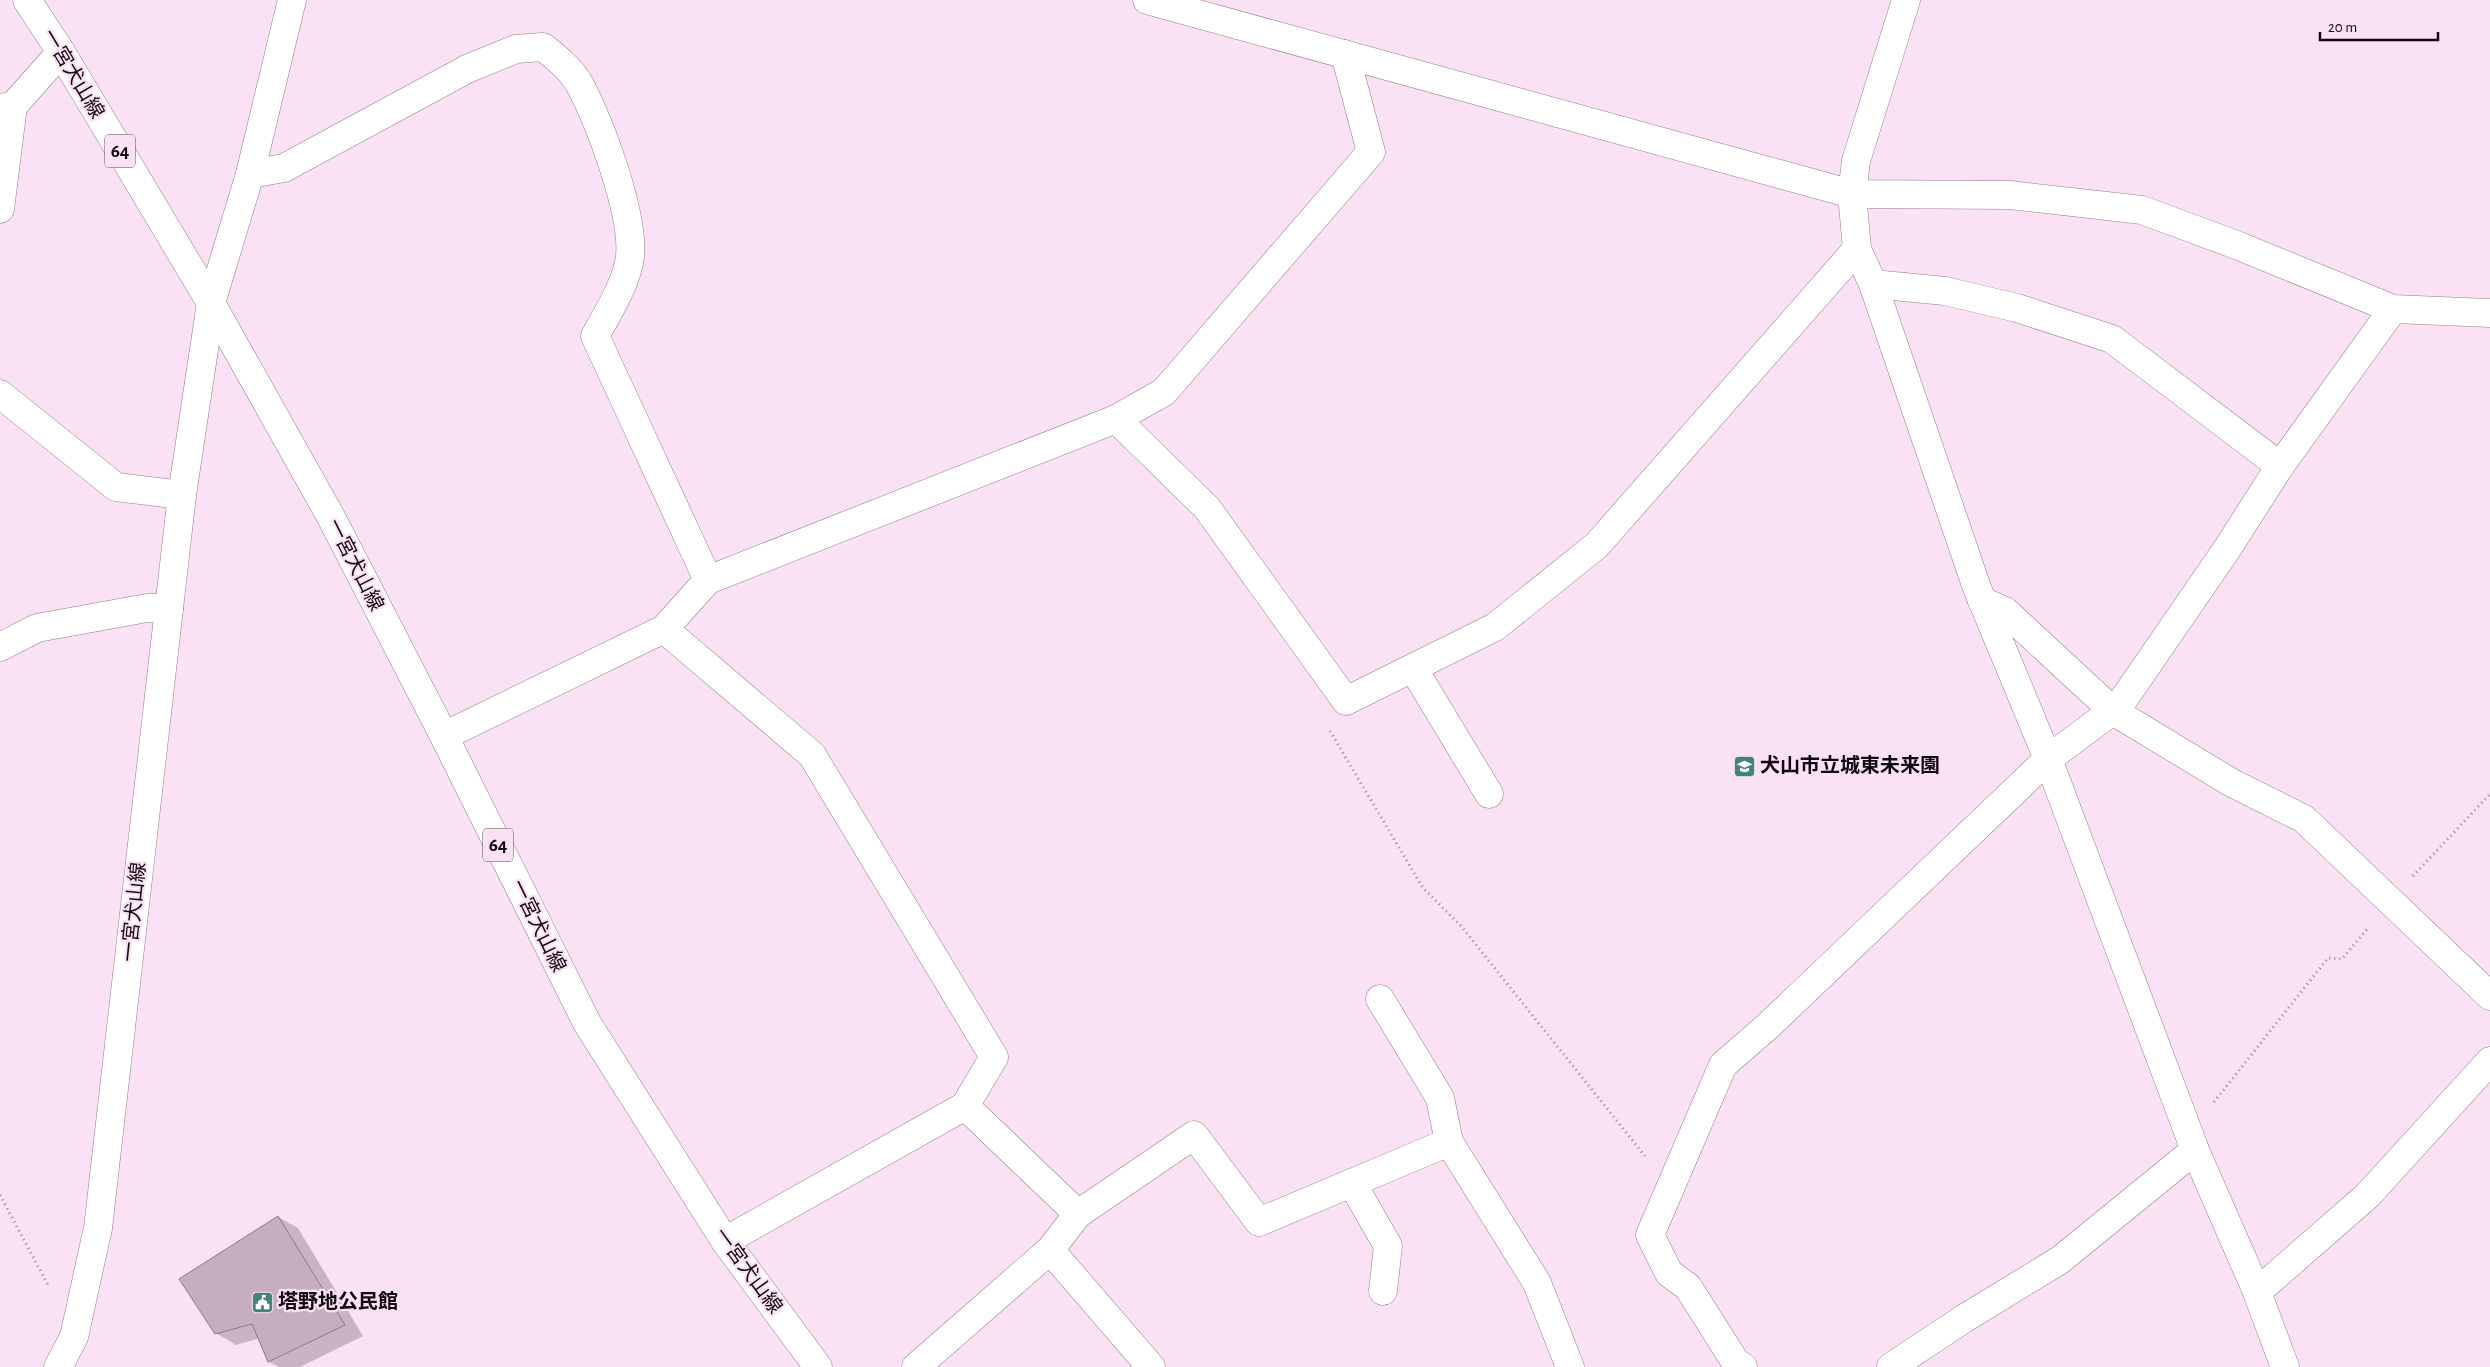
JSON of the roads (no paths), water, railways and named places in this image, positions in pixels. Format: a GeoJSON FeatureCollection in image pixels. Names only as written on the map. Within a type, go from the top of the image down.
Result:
{"type":"FeatureCollection","features":[{"type":"Feature","properties":{"kind":"street","name":"一宮犬山線"},"geometry":{"type":"LineString","coordinates":[[27,0],[61,52],[211,303],[331,517],[444,736],[587,1023],[725,1241],[818,1367]]}},
{"type":"Feature","properties":{"kind":"street"},"geometry":{"type":"LineString","coordinates":[[211,303],[250,174],[292,0]]}},
{"type":"Feature","properties":{"kind":"street"},"geometry":{"type":"LineString","coordinates":[[1147,0],[1852,194],[2010,195],[2142,210],[2239,246],[2393,309],[2490,313]]}},
{"type":"Feature","properties":{"kind":"street"},"geometry":{"type":"LineString","coordinates":[[1906,0],[1856,161],[1852,194],[1857,249],[1873,284],[1982,602],[2048,759],[2195,1150],[2257,1292],[2285,1367]]}},
{"type":"Feature","properties":{"kind":"street"},"geometry":{"type":"LineString","coordinates":[[250,174],[284,168],[467,69],[516,49],[542,47],[562,62],[580,84],[612,162],[627,213],[630,256],[615,302],[595,336],[708,580]]}},
{"type":"Feature","properties":{"kind":"street"},"geometry":{"type":"LineString","coordinates":[[0,209],[6,107],[61,52]]}},
{"type":"Feature","properties":{"kind":"street"},"geometry":{"type":"LineString","coordinates":[[444,736],[664,630],[708,580],[1116,419],[1164,392],[1371,152],[1345,54]]}},
{"type":"Feature","properties":{"kind":"street"},"geometry":{"type":"LineString","coordinates":[[1116,419],[1207,508],[1346,701],[1495,627],[1597,545],[1857,249]]}},
{"type":"Feature","properties":{"kind":"street"},"geometry":{"type":"LineString","coordinates":[[1873,284],[1945,291],[2017,308],[2112,340],[2280,466]]}},
{"type":"Feature","properties":{"kind":"street","name":"一宮犬山線"},"geometry":{"type":"LineString","coordinates":[[58,1367],[74,1337],[98,1228],[182,495],[211,303]]}},
{"type":"Feature","properties":{"kind":"street"},"geometry":{"type":"LineString","coordinates":[[1735,1366],[1688,1287],[1669,1273],[1650,1235],[1669,1186],[1723,1065],[1768,1026],[2048,759],[2119,706],[2228,549],[2280,466],[2393,309]]}},
{"type":"Feature","properties":{"kind":"street"},"geometry":{"type":"LineString","coordinates":[[0,394],[116,488],[182,495]]}},
{"type":"Feature","properties":{"kind":"street"},"geometry":{"type":"LineString","coordinates":[[1982,602],[2005,611],[2113,711],[2232,783],[2304,819],[2490,996]]}},
{"type":"Feature","properties":{"kind":"street"},"geometry":{"type":"LineString","coordinates":[[0,647],[37,628],[147,608],[169,608]]}},
{"type":"Feature","properties":{"kind":"street"},"geometry":{"type":"LineString","coordinates":[[664,630],[812,756],[994,1057],[965,1106],[725,1241]]}},
{"type":"Feature","properties":{"kind":"street"},"geometry":{"type":"LineString","coordinates":[[1413,668],[1490,794]]}},
{"type":"Feature","properties":{"kind":"street"},"geometry":{"type":"LineString","coordinates":[[1380,999],[1440,1098],[1449,1142],[1537,1283],[1570,1367]]}},
{"type":"Feature","properties":{"kind":"street"},"geometry":{"type":"LineString","coordinates":[[2257,1292],[2368,1195],[2490,1061]]}},
{"type":"Feature","properties":{"kind":"street"},"geometry":{"type":"LineString","coordinates":[[965,1106],[1078,1214]]}},
{"type":"Feature","properties":{"kind":"street"},"geometry":{"type":"LineString","coordinates":[[916,1367],[1050,1250],[1078,1214],[1194,1135],[1259,1222],[1449,1142]]}},
{"type":"Feature","properties":{"kind":"street"},"geometry":{"type":"LineString","coordinates":[[1891,1367],[1965,1318],[2060,1260],[2195,1150]]}},
{"type":"Feature","properties":{"kind":"street"},"geometry":{"type":"LineString","coordinates":[[1352,1183],[1388,1246],[1383,1291]]}},
{"type":"Feature","properties":{"kind":"street"},"geometry":{"type":"LineString","coordinates":[[1050,1250],[1151,1367]]}},
{"type":"Feature","properties":{"kind":"place","name":"犬山市立城東未来園"},"geometry":{"type":"Point","coordinates":[1744,766]}},
{"type":"Feature","properties":{"kind":"place","name":"塔野地公民館"},"geometry":{"type":"Point","coordinates":[262,1302]}}]}
